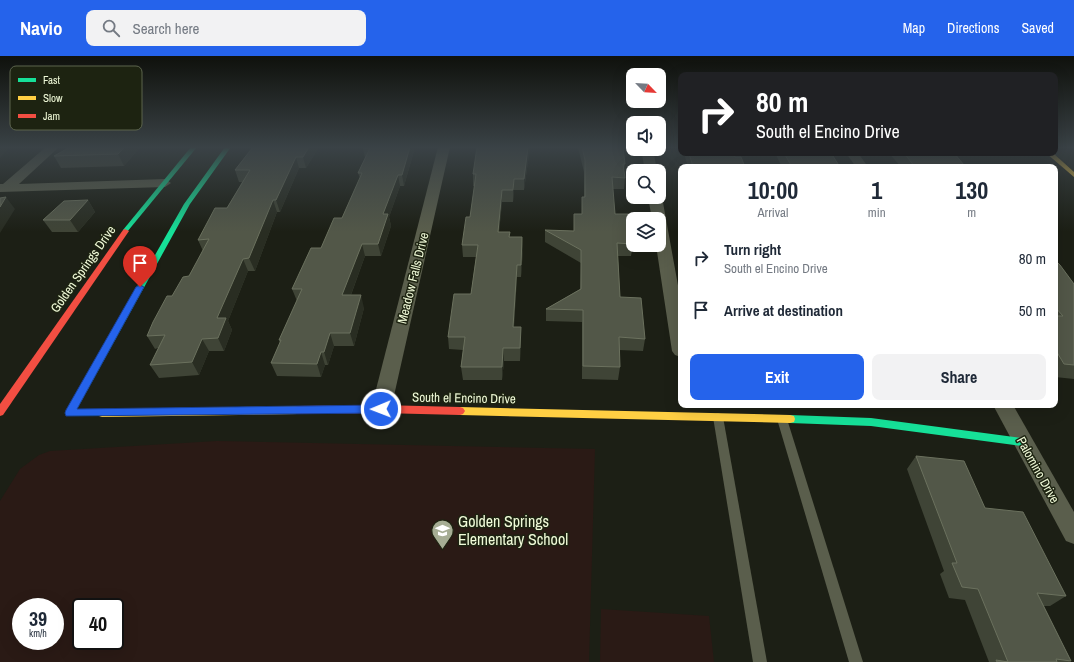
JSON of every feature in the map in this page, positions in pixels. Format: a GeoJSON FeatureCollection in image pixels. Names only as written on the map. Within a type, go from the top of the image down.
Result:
{"type":"FeatureCollection","features":[{"type":"Feature","properties":{"kind":"main road","name":"Golden Springs Drive"},"geometry":{"type":"LineString","coordinates":[[0,412],[118,240],[171,175]]}},
{"type":"Feature","properties":{"kind":"main road","name":"South el Encino Drive"},"geometry":{"type":"LineString","coordinates":[[208,175],[187,204],[70,413],[381,409],[691,411],[718,417],[871,422],[1022,442]]}},
{"type":"Feature","properties":{"kind":"street"},"geometry":{"type":"LineString","coordinates":[[3,188],[19,175]]}},
{"type":"Feature","properties":{"kind":"street","name":"Meadow Falls Drive"},"geometry":{"type":"LineString","coordinates":[[381,409],[437,175]]}},
{"type":"Feature","properties":{"kind":"street"},"geometry":{"type":"LineString","coordinates":[[3,188],[165,182]]}},
{"type":"Feature","properties":{"kind":"street"},"geometry":{"type":"LineString","coordinates":[[664,252],[678,333]]}},
{"type":"Feature","properties":{"kind":"street","name":"Palomino Drive"},"geometry":{"type":"LineString","coordinates":[[1005,408],[1074,534]]}},
{"type":"Feature","properties":{"kind":"lane"},"geometry":{"type":"LineString","coordinates":[[718,417],[760,662]]}},
{"type":"Feature","properties":{"kind":"lane"},"geometry":{"type":"LineString","coordinates":[[782,419],[856,662]]}},
{"type":"Feature","properties":{"kind":"shaded area","name":"Golden Springs Elementary School"},"geometry":{"type":"Polygon","coordinates":[[[217,441],[595,449],[589,662],[0,662],[0,501],[20,469],[39,455],[50,451],[217,441]]]}},
{"type":"Feature","properties":{"kind":"shaded area"},"geometry":{"type":"Polygon","coordinates":[[[601,609],[709,616],[714,662],[600,662],[601,609]]]}},
{"type":"Feature","properties":{"kind":"building"},"geometry":{"type":"Polygon","coordinates":[[[247,175],[287,175],[276,200],[273,200],[249,258],[243,259],[217,318],[226,318],[218,338],[202,339],[192,362],[150,365],[165,335],[147,336],[153,322],[167,296],[172,296],[183,277],[189,276],[209,239],[198,240],[215,208],[227,208],[247,175]]]}},
{"type":"Feature","properties":{"kind":"building"},"geometry":{"type":"Polygon","coordinates":[[[361,175],[398,175],[383,214],[388,214],[378,244],[362,244],[342,295],[361,295],[350,333],[330,333],[324,352],[321,352],[317,364],[271,363],[281,340],[279,340],[302,289],[292,289],[311,248],[321,248],[334,218],[342,218],[361,175]]]}},
{"type":"Feature","properties":{"kind":"building"},"geometry":{"type":"Polygon","coordinates":[[[476,175],[524,175],[524,179],[514,179],[513,190],[502,190],[498,232],[510,232],[509,237],[522,237],[521,265],[517,265],[513,327],[521,327],[520,348],[503,348],[502,367],[461,367],[465,337],[448,337],[454,294],[471,294],[478,245],[462,245],[466,217],[470,217],[476,175]]]}},
{"type":"Feature","properties":{"kind":"building"},"geometry":{"type":"Polygon","coordinates":[[[585,175],[625,175],[625,178],[612,177],[615,214],[626,214],[626,244],[617,243],[620,297],[641,298],[645,339],[619,337],[620,367],[583,366],[583,310],[546,309],[581,289],[581,250],[545,230],[574,231],[574,214],[582,214],[582,197],[585,197],[585,175]]]}},
{"type":"Feature","properties":{"kind":"building"},"geometry":{"type":"Polygon","coordinates":[[[6,197],[0,207],[0,198],[6,197]]]}},
{"type":"Feature","properties":{"kind":"building"},"geometry":{"type":"Polygon","coordinates":[[[88,200],[70,220],[43,220],[64,201],[88,200]]]}},
{"type":"Feature","properties":{"kind":"building"},"geometry":{"type":"Polygon","coordinates":[[[1058,263],[1074,284],[1074,365],[1064,364],[1058,354],[1058,316],[1063,316],[1058,310],[1058,263]]]}},
{"type":"Feature","properties":{"kind":"building"},"geometry":{"type":"Polygon","coordinates":[[[916,456],[964,461],[985,508],[1023,512],[1066,596],[1037,593],[1071,661],[1056,659],[1057,662],[1008,662],[978,589],[962,587],[952,563],[957,563],[916,456]]]}},
{"type":"Feature","properties":{"kind":"building"},"geometry":{"type":"Polygon","coordinates":[[[996,660],[1008,662],[997,662],[996,660]]]}},
{"type":"Feature","properties":{"kind":"traffic: fast"},"geometry":{"type":"LineString","coordinates":[[125,231],[171,175]]}},
{"type":"Feature","properties":{"kind":"traffic: fast"},"geometry":{"type":"LineString","coordinates":[[102,413],[70,413],[187,204],[208,175]]}},
{"type":"Feature","properties":{"kind":"traffic: fast"},"geometry":{"type":"LineString","coordinates":[[790,419],[871,422],[1022,442]]}},
{"type":"Feature","properties":{"kind":"traffic: slow"},"geometry":{"type":"LineString","coordinates":[[102,413],[298,410]]}},
{"type":"Feature","properties":{"kind":"traffic: slow"},"geometry":{"type":"LineString","coordinates":[[460,411],[790,419]]}},
{"type":"Feature","properties":{"kind":"traffic: jam"},"geometry":{"type":"LineString","coordinates":[[0,412],[125,231]]}},
{"type":"Feature","properties":{"kind":"traffic: jam"},"geometry":{"type":"LineString","coordinates":[[298,410],[381,409],[460,411]]}},
{"type":"Feature","properties":{"kind":"place","name":"Golden Springs Elementary School"},"geometry":{"type":"Point","coordinates":[442,550]}},
{"type":"Feature","properties":{"kind":"route"},"geometry":{"type":"LineString","coordinates":[[140,287],[70,413],[381,409]]}}]}
